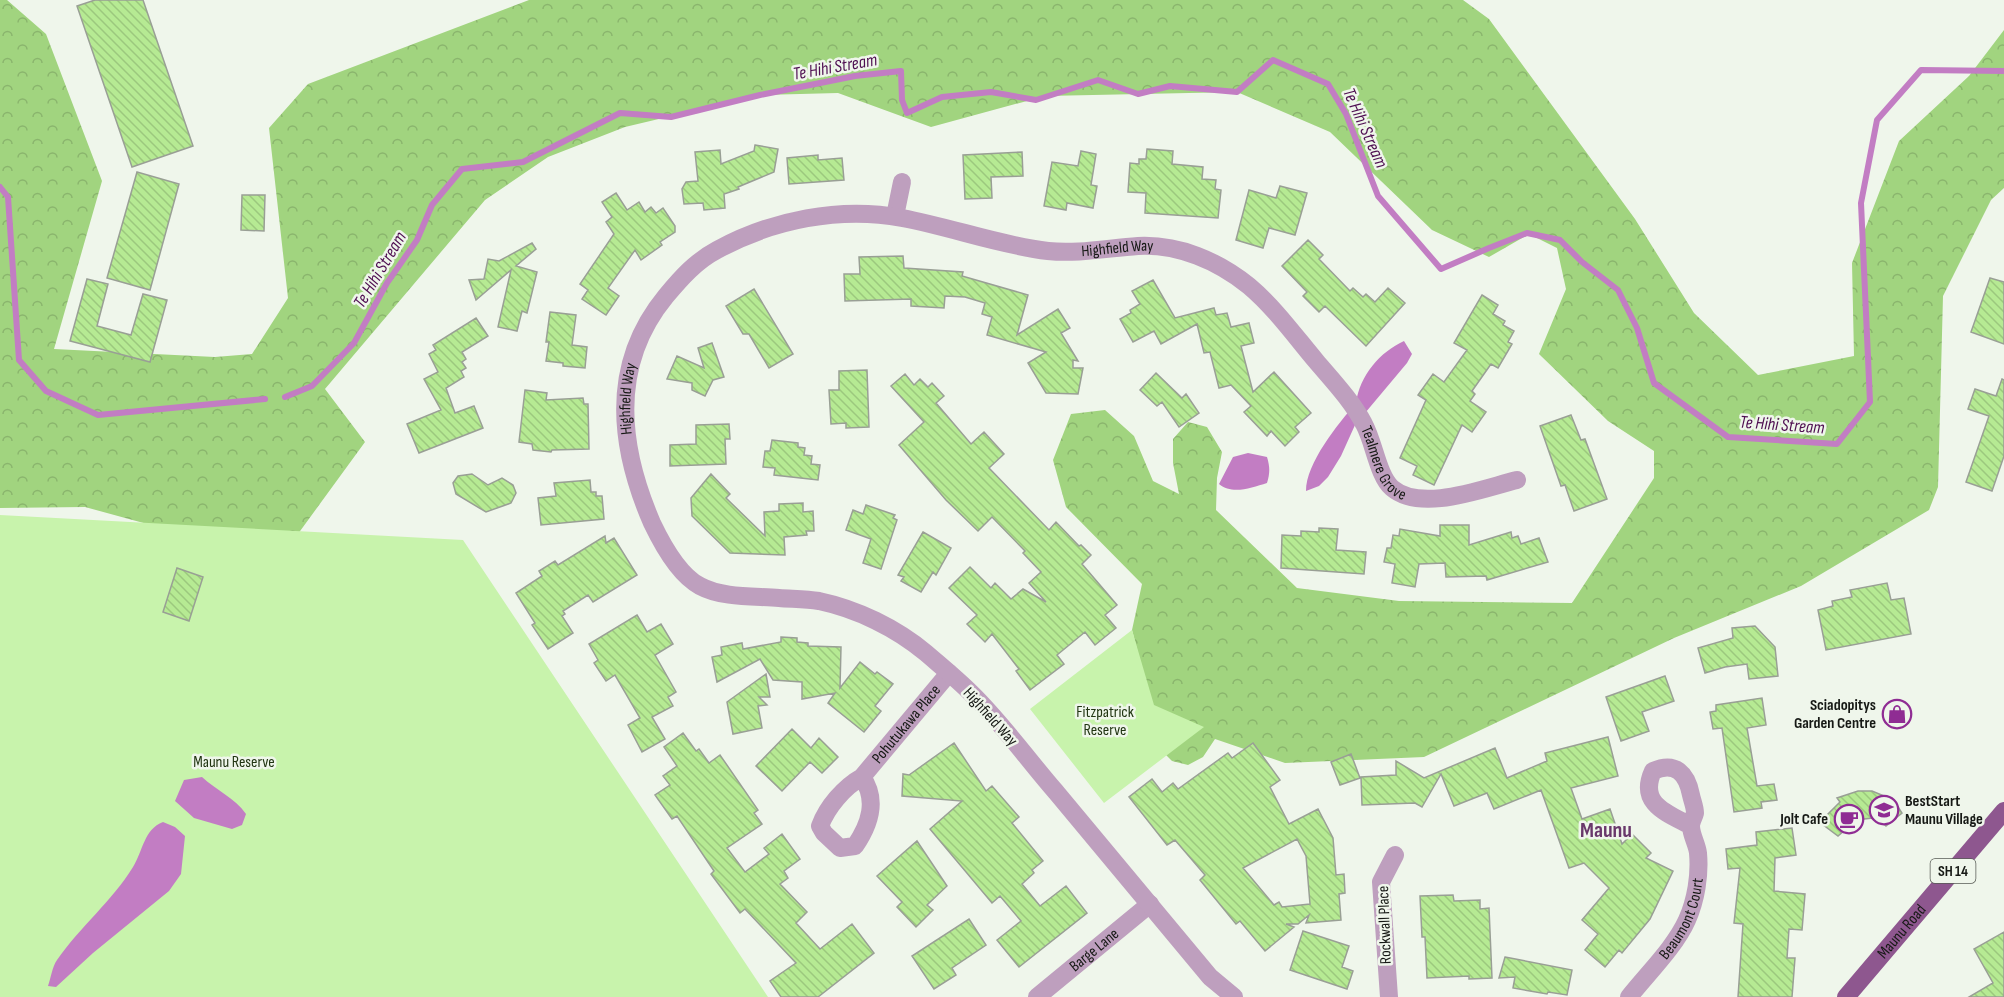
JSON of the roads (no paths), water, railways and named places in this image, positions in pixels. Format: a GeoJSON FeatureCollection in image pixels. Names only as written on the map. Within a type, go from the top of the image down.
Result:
{"type":"FeatureCollection","features":[{"type":"Feature","properties":{"kind":"main road","name":"Maunu Road"},"geometry":{"type":"LineString","coordinates":[[1846,997],[2004,811]]}},
{"type":"Feature","properties":{"kind":"street"},"geometry":{"type":"LineString","coordinates":[[895,216],[902,182]]}},
{"type":"Feature","properties":{"kind":"street","name":"Highfield Way"},"geometry":{"type":"LineString","coordinates":[[1234,997],[1210,977],[974,696],[919,647],[886,626],[853,611],[816,601],[727,594],[698,586],[675,564],[656,531],[640,495],[625,432],[624,401],[631,364],[642,333],[660,303],[683,275],[708,255],[738,238],[775,225],[817,217],[859,214],[895,216],[1025,248],[1064,253],[1142,246],[1170,248],[1200,256],[1224,268],[1251,288],[1282,320],[1319,365]]}},
{"type":"Feature","properties":{"kind":"street","name":"Tealmere Grove"},"geometry":{"type":"LineString","coordinates":[[1319,365],[1350,402],[1365,426],[1390,487],[1412,498],[1445,498],[1518,480]]}},
{"type":"Feature","properties":{"kind":"street","name":"Pohutukawa Place"},"geometry":{"type":"LineString","coordinates":[[862,777],[950,673]]}},
{"type":"Feature","properties":{"kind":"street","name":"Beaumont Court"},"geometry":{"type":"LineString","coordinates":[[1629,997],[1687,921],[1694,900],[1698,874],[1698,853],[1691,826]]}},
{"type":"Feature","properties":{"kind":"street","name":"Rockwall Place"},"geometry":{"type":"LineString","coordinates":[[1389,997],[1381,882],[1395,855]]}},
{"type":"Feature","properties":{"kind":"street","name":"Barge Lane"},"geometry":{"type":"LineString","coordinates":[[1037,997],[1150,904]]}},
{"type":"Feature","properties":{"kind":"waterway","name":"Te Hihi Stream"},"geometry":{"type":"LineString","coordinates":[[285,397],[312,386],[354,343],[387,283],[417,240],[432,205],[462,169],[523,162],[620,113],[671,117],[760,95],[855,76],[901,71],[902,100],[907,113],[942,97],[991,92],[1036,100],[1098,80],[1138,94],[1170,86],[1237,92],[1273,60],[1328,84],[1346,114],[1378,196],[1441,269],[1527,233],[1560,240],[1582,262],[1618,290],[1637,328],[1654,383],[1728,437],[1837,444],[1870,402],[1861,203],[1877,120],[1921,70],[2004,71]]}},
{"type":"Feature","properties":{"kind":"waterway","name":"Te Hihi Stream"},"geometry":{"type":"LineString","coordinates":[[0,187],[8,197],[19,360],[46,391],[98,415],[265,399]]}},
{"type":"Feature","properties":{"kind":"place","name":"Sciadopitys Garden Centre"},"geometry":{"type":"Point","coordinates":[1897,714]}},
{"type":"Feature","properties":{"kind":"place","name":"BestStart Maunu Village"},"geometry":{"type":"Point","coordinates":[1884,810]}},
{"type":"Feature","properties":{"kind":"place","name":"Jolt Cafe"},"geometry":{"type":"Point","coordinates":[1849,819]}},
{"type":"Feature","properties":{"kind":"district","name":"Maunu"},"geometry":{"type":"Point","coordinates":[1606,830]}},
{"type":"Feature","properties":{"kind":"park label","name":"Fitzpatrick Reserve"},"geometry":{"type":"Point","coordinates":[1105,721]}},
{"type":"Feature","properties":{"kind":"park label","name":"Maunu Reserve"},"geometry":{"type":"Point","coordinates":[234,762]}}]}
